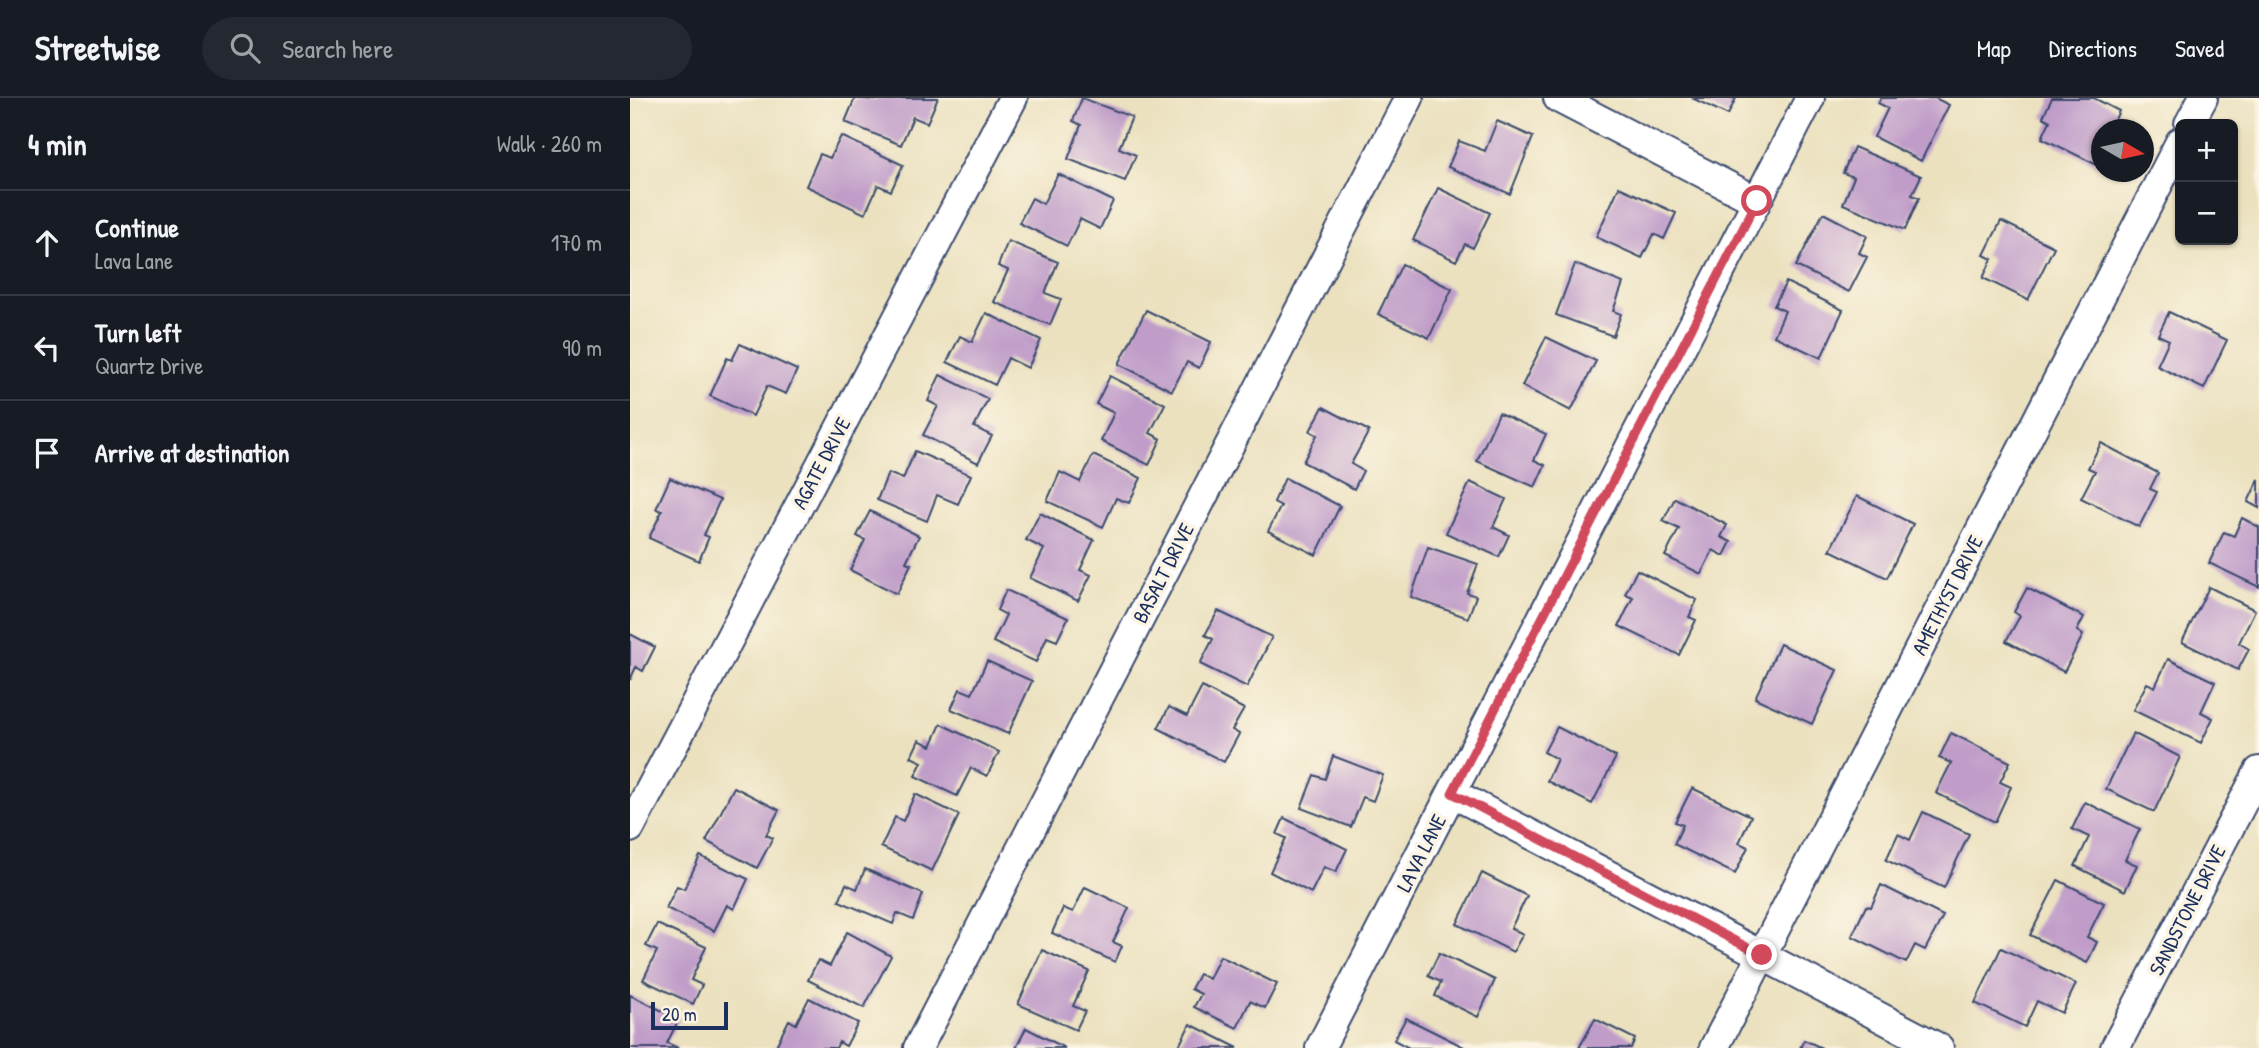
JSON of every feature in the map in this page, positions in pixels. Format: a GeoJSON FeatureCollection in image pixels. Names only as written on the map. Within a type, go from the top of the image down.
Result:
{"type":"FeatureCollection","features":[{"type":"Feature","properties":{"kind":"street","name":"AGATE DRIVE"},"geometry":{"type":"LineString","coordinates":[[630,828],[1013,98]]}},
{"type":"Feature","properties":{"kind":"street","name":"BASALT DRIVE"},"geometry":{"type":"LineString","coordinates":[[918,1048],[1409,98]]}},
{"type":"Feature","properties":{"kind":"street"},"geometry":{"type":"LineString","coordinates":[[1559,98],[1757,201]]}},
{"type":"Feature","properties":{"kind":"street","name":"LAVA LANE"},"geometry":{"type":"LineString","coordinates":[[1320,1048],[1810,98]]}},
{"type":"Feature","properties":{"kind":"street"},"geometry":{"type":"LineString","coordinates":[[2192,119],[2203,98]]}},
{"type":"Feature","properties":{"kind":"street","name":"AMETHYST DRIVE"},"geometry":{"type":"LineString","coordinates":[[1714,1048],[2175,152]]}},
{"type":"Feature","properties":{"kind":"street","name":"SANDSTONE DRIVE"},"geometry":{"type":"LineString","coordinates":[[2115,1048],[2259,771]]}},
{"type":"Feature","properties":{"kind":"street"},"geometry":{"type":"LineString","coordinates":[[1452,793],[1939,1048]]}},
{"type":"Feature","properties":{"kind":"building"},"geometry":{"type":"Polygon","coordinates":[[[855,98],[938,98],[927,123],[913,117],[901,145],[845,122],[855,98]]]}},
{"type":"Feature","properties":{"kind":"building"},"geometry":{"type":"Polygon","coordinates":[[[1082,98],[1132,117],[1119,148],[1136,155],[1125,181],[1068,159],[1081,125],[1073,121],[1082,98]]]}},
{"type":"Feature","properties":{"kind":"building"},"geometry":{"type":"Polygon","coordinates":[[[1692,98],[1736,98],[1728,115],[1692,98]]]}},
{"type":"Feature","properties":{"kind":"building"},"geometry":{"type":"Polygon","coordinates":[[[1881,98],[1935,98],[1949,105],[1921,161],[1874,137],[1888,108],[1878,103],[1881,98]]]}},
{"type":"Feature","properties":{"kind":"building"},"geometry":{"type":"Polygon","coordinates":[[[2052,98],[2094,98],[2119,111],[2115,119],[2091,119],[2091,162],[2042,138],[2050,121],[2043,117],[2052,98]]]}},
{"type":"Feature","properties":{"kind":"building"},"geometry":{"type":"Polygon","coordinates":[[[1497,121],[1533,137],[1510,194],[1448,167],[1459,141],[1485,151],[1497,121]]]}},
{"type":"Feature","properties":{"kind":"building"},"geometry":{"type":"Polygon","coordinates":[[[841,136],[903,165],[891,191],[878,185],[865,214],[806,186],[820,154],[830,158],[841,136]]]}},
{"type":"Feature","properties":{"kind":"building"},"geometry":{"type":"Polygon","coordinates":[[[1854,147],[1921,176],[1912,195],[1919,198],[1905,230],[1843,204],[1854,177],[1843,173],[1854,147]]]}},
{"type":"Feature","properties":{"kind":"building"},"geometry":{"type":"Polygon","coordinates":[[[1058,174],[1113,201],[1100,229],[1080,219],[1067,246],[1019,223],[1032,198],[1043,204],[1058,174]]]}},
{"type":"Feature","properties":{"kind":"building"},"geometry":{"type":"Polygon","coordinates":[[[1619,187],[1676,213],[1664,239],[1654,234],[1642,258],[1596,237],[1619,187]]]}},
{"type":"Feature","properties":{"kind":"building"},"geometry":{"type":"Polygon","coordinates":[[[1438,188],[1490,213],[1473,248],[1465,244],[1456,261],[1413,240],[1438,188]]]}},
{"type":"Feature","properties":{"kind":"building"},"geometry":{"type":"Polygon","coordinates":[[[1823,213],[1867,236],[1859,253],[1867,257],[1849,292],[1796,266],[1823,213]]]}},
{"type":"Feature","properties":{"kind":"building"},"geometry":{"type":"Polygon","coordinates":[[[2001,221],[2054,247],[2028,300],[1983,278],[1992,259],[1984,255],[2001,221]]]}},
{"type":"Feature","properties":{"kind":"building"},"geometry":{"type":"Polygon","coordinates":[[[1008,241],[1058,262],[1045,293],[1061,299],[1050,325],[994,302],[1008,270],[998,266],[1008,241]]]}},
{"type":"Feature","properties":{"kind":"building"},"geometry":{"type":"Polygon","coordinates":[[[1402,264],[1452,289],[1429,338],[1378,314],[1402,264]]]}},
{"type":"Feature","properties":{"kind":"building"},"geometry":{"type":"Polygon","coordinates":[[[1575,264],[1623,283],[1613,311],[1621,314],[1613,336],[1556,315],[1575,264]]]}},
{"type":"Feature","properties":{"kind":"building"},"geometry":{"type":"Polygon","coordinates":[[[1786,282],[1843,310],[1821,358],[1774,336],[1785,311],[1774,306],[1786,282]]]}},
{"type":"Feature","properties":{"kind":"building"},"geometry":{"type":"Polygon","coordinates":[[[1146,310],[1211,342],[1199,368],[1187,362],[1172,391],[1119,364],[1146,310]]]}},
{"type":"Feature","properties":{"kind":"building"},"geometry":{"type":"Polygon","coordinates":[[[2169,312],[2227,340],[2204,389],[2157,366],[2169,340],[2158,335],[2169,312]]]}},
{"type":"Feature","properties":{"kind":"building"},"geometry":{"type":"Polygon","coordinates":[[[986,313],[1041,340],[1028,368],[1008,358],[995,385],[947,362],[960,336],[972,342],[986,313]]]}},
{"type":"Feature","properties":{"kind":"building"},"geometry":{"type":"Polygon","coordinates":[[[1546,337],[1596,361],[1571,411],[1522,386],[1546,337]]]}},
{"type":"Feature","properties":{"kind":"building"},"geometry":{"type":"Polygon","coordinates":[[[740,344],[797,370],[786,394],[767,386],[753,416],[710,396],[727,358],[732,360],[740,344]]]}},
{"type":"Feature","properties":{"kind":"building"},"geometry":{"type":"Polygon","coordinates":[[[940,375],[988,399],[974,427],[992,436],[978,463],[923,435],[938,406],[928,401],[940,375]]]}},
{"type":"Feature","properties":{"kind":"building"},"geometry":{"type":"Polygon","coordinates":[[[1110,376],[1165,404],[1150,433],[1161,439],[1149,465],[1101,441],[1114,413],[1096,404],[1110,376]]]}},
{"type":"Feature","properties":{"kind":"building"},"geometry":{"type":"Polygon","coordinates":[[[1323,407],[1369,431],[1351,464],[1363,471],[1354,489],[1303,462],[1317,435],[1310,431],[1323,407]]]}},
{"type":"Feature","properties":{"kind":"building"},"geometry":{"type":"Polygon","coordinates":[[[1499,413],[1546,434],[1534,460],[1545,465],[1535,487],[1477,461],[1499,413]]]}},
{"type":"Feature","properties":{"kind":"building"},"geometry":{"type":"Polygon","coordinates":[[[2101,443],[2158,473],[2150,489],[2157,492],[2139,527],[2081,498],[2095,471],[2088,468],[2101,443]]]}},
{"type":"Feature","properties":{"kind":"building"},"geometry":{"type":"Polygon","coordinates":[[[915,451],[971,475],[958,504],[937,495],[927,521],[877,500],[888,473],[903,479],[915,451]]]}},
{"type":"Feature","properties":{"kind":"building"},"geometry":{"type":"Polygon","coordinates":[[[1093,455],[1141,478],[1129,503],[1116,498],[1103,527],[1047,501],[1060,472],[1080,482],[1093,455]]]}},
{"type":"Feature","properties":{"kind":"building"},"geometry":{"type":"Polygon","coordinates":[[[670,478],[720,500],[704,535],[709,537],[699,561],[649,538],[662,511],[656,509],[670,478]]]}},
{"type":"Feature","properties":{"kind":"building"},"geometry":{"type":"Polygon","coordinates":[[[1285,478],[1340,506],[1316,555],[1268,531],[1281,506],[1274,502],[1285,478]]]}},
{"type":"Feature","properties":{"kind":"building"},"geometry":{"type":"Polygon","coordinates":[[[2259,479],[2259,508],[2248,502],[2259,479]]]}},
{"type":"Feature","properties":{"kind":"building"},"geometry":{"type":"Polygon","coordinates":[[[1470,482],[1506,499],[1493,527],[1509,535],[1499,557],[1446,533],[1470,482]]]}},
{"type":"Feature","properties":{"kind":"building"},"geometry":{"type":"Polygon","coordinates":[[[1857,496],[1913,524],[1887,578],[1830,550],[1857,496]]]}},
{"type":"Feature","properties":{"kind":"building"},"geometry":{"type":"Polygon","coordinates":[[[1675,498],[1727,525],[1721,537],[1731,542],[1724,556],[1713,550],[1701,574],[1665,556],[1679,529],[1663,521],[1675,498]]]}},
{"type":"Feature","properties":{"kind":"building"},"geometry":{"type":"Polygon","coordinates":[[[870,511],[919,536],[906,562],[911,564],[897,594],[850,570],[865,540],[857,536],[870,511]]]}},
{"type":"Feature","properties":{"kind":"building"},"geometry":{"type":"Polygon","coordinates":[[[1040,513],[1094,540],[1080,570],[1091,575],[1078,601],[1030,578],[1044,549],[1026,540],[1040,513]]]}},
{"type":"Feature","properties":{"kind":"building"},"geometry":{"type":"Polygon","coordinates":[[[2242,518],[2259,527],[2259,587],[2209,563],[2224,532],[2234,536],[2242,518]]]}},
{"type":"Feature","properties":{"kind":"building"},"geometry":{"type":"Polygon","coordinates":[[[1428,547],[1478,564],[1467,593],[1476,596],[1468,618],[1411,597],[1428,547]]]}},
{"type":"Feature","properties":{"kind":"building"},"geometry":{"type":"Polygon","coordinates":[[[1637,570],[1697,600],[1689,617],[1696,620],[1679,655],[1619,626],[1633,597],[1625,594],[1637,570]]]}},
{"type":"Feature","properties":{"kind":"building"},"geometry":{"type":"Polygon","coordinates":[[[2209,587],[2255,610],[2239,643],[2249,649],[2238,670],[2182,642],[2209,587]]]}},
{"type":"Feature","properties":{"kind":"building"},"geometry":{"type":"Polygon","coordinates":[[[2027,588],[2084,617],[2077,631],[2083,635],[2064,672],[2006,641],[2020,616],[2014,612],[2027,588]]]}},
{"type":"Feature","properties":{"kind":"building"},"geometry":{"type":"Polygon","coordinates":[[[1006,590],[1068,618],[1057,641],[1047,637],[1036,662],[993,642],[1006,615],[997,610],[1006,590]]]}},
{"type":"Feature","properties":{"kind":"building"},"geometry":{"type":"Polygon","coordinates":[[[1218,611],[1272,637],[1247,687],[1200,664],[1213,639],[1205,635],[1218,611]]]}},
{"type":"Feature","properties":{"kind":"building"},"geometry":{"type":"Polygon","coordinates":[[[630,634],[655,647],[643,671],[636,667],[630,680],[630,634]]]}},
{"type":"Feature","properties":{"kind":"building"},"geometry":{"type":"Polygon","coordinates":[[[1780,644],[1837,670],[1812,724],[1755,698],[1780,644]]]}},
{"type":"Feature","properties":{"kind":"building"},"geometry":{"type":"Polygon","coordinates":[[[2168,659],[2215,682],[2201,712],[2213,718],[2201,743],[2133,710],[2147,683],[2155,687],[2168,659]]]}},
{"type":"Feature","properties":{"kind":"building"},"geometry":{"type":"Polygon","coordinates":[[[987,661],[1032,681],[1008,734],[951,709],[960,689],[972,694],[987,661]]]}},
{"type":"Feature","properties":{"kind":"building"},"geometry":{"type":"Polygon","coordinates":[[[1202,687],[1244,709],[1232,730],[1239,734],[1224,762],[1158,728],[1169,707],[1187,716],[1202,687]]]}},
{"type":"Feature","properties":{"kind":"building"},"geometry":{"type":"Polygon","coordinates":[[[941,724],[999,752],[987,776],[971,768],[957,796],[915,776],[922,762],[911,757],[919,740],[931,746],[941,724]]]}},
{"type":"Feature","properties":{"kind":"building"},"geometry":{"type":"Polygon","coordinates":[[[1557,727],[1616,757],[1592,804],[1547,781],[1557,759],[1544,752],[1557,727]]]}},
{"type":"Feature","properties":{"kind":"building"},"geometry":{"type":"Polygon","coordinates":[[[1951,733],[2010,762],[2000,782],[2011,787],[1995,822],[1936,793],[1951,763],[1939,758],[1951,733]]]}},
{"type":"Feature","properties":{"kind":"building"},"geometry":{"type":"Polygon","coordinates":[[[2133,733],[2180,757],[2154,812],[2106,789],[2133,733]]]}},
{"type":"Feature","properties":{"kind":"building"},"geometry":{"type":"Polygon","coordinates":[[[1333,756],[1383,775],[1373,801],[1363,797],[1351,827],[1301,808],[1314,775],[1325,779],[1333,756]]]}},
{"type":"Feature","properties":{"kind":"building"},"geometry":{"type":"Polygon","coordinates":[[[734,787],[779,810],[766,835],[773,838],[757,868],[706,841],[734,787]]]}},
{"type":"Feature","properties":{"kind":"building"},"geometry":{"type":"Polygon","coordinates":[[[1692,788],[1751,816],[1739,843],[1748,847],[1735,874],[1674,844],[1683,825],[1675,822],[1692,788]]]}},
{"type":"Feature","properties":{"kind":"building"},"geometry":{"type":"Polygon","coordinates":[[[915,794],[959,815],[932,871],[881,847],[895,817],[903,821],[915,794]]]}},
{"type":"Feature","properties":{"kind":"building"},"geometry":{"type":"Polygon","coordinates":[[[2085,802],[2140,829],[2125,860],[2137,865],[2125,891],[2075,866],[2089,837],[2072,829],[2085,802]]]}},
{"type":"Feature","properties":{"kind":"building"},"geometry":{"type":"Polygon","coordinates":[[[1923,812],[1969,834],[1944,888],[1886,860],[1898,834],[1910,840],[1923,812]]]}},
{"type":"Feature","properties":{"kind":"building"},"geometry":{"type":"Polygon","coordinates":[[[1284,818],[1347,849],[1336,872],[1324,867],[1311,893],[1270,872],[1286,838],[1277,834],[1284,818]]]}},
{"type":"Feature","properties":{"kind":"building"},"geometry":{"type":"Polygon","coordinates":[[[700,856],[748,879],[734,909],[727,905],[714,931],[666,908],[677,886],[684,889],[700,856]]]}},
{"type":"Feature","properties":{"kind":"building"},"geometry":{"type":"Polygon","coordinates":[[[865,869],[923,894],[913,920],[897,913],[893,924],[839,901],[846,884],[857,889],[865,869]]]}},
{"type":"Feature","properties":{"kind":"building"},"geometry":{"type":"Polygon","coordinates":[[[1482,873],[1527,896],[1511,928],[1523,934],[1513,952],[1457,924],[1482,873]]]}},
{"type":"Feature","properties":{"kind":"building"},"geometry":{"type":"Polygon","coordinates":[[[2058,880],[2104,903],[2087,937],[2097,942],[2087,963],[2030,935],[2058,880]]]}},
{"type":"Feature","properties":{"kind":"building"},"geometry":{"type":"Polygon","coordinates":[[[1881,885],[1943,916],[1925,950],[1915,945],[1906,963],[1852,936],[1866,906],[1871,907],[1881,885]]]}},
{"type":"Feature","properties":{"kind":"building"},"geometry":{"type":"Polygon","coordinates":[[[1085,887],[1129,908],[1113,942],[1122,946],[1115,962],[1052,933],[1063,908],[1073,912],[1085,887]]]}},
{"type":"Feature","properties":{"kind":"building"},"geometry":{"type":"Polygon","coordinates":[[[657,924],[706,947],[691,980],[702,985],[693,1004],[643,980],[657,951],[646,946],[657,924]]]}},
{"type":"Feature","properties":{"kind":"building"},"geometry":{"type":"Polygon","coordinates":[[[847,932],[891,956],[864,1008],[808,980],[818,960],[830,966],[847,932]]]}},
{"type":"Feature","properties":{"kind":"building"},"geometry":{"type":"Polygon","coordinates":[[[2001,948],[2076,984],[2062,1013],[2037,1001],[2025,1027],[1975,1003],[2001,948]]]}},
{"type":"Feature","properties":{"kind":"building"},"geometry":{"type":"Polygon","coordinates":[[[1042,950],[1089,971],[1073,1006],[1085,1011],[1076,1030],[1018,1004],[1042,950]]]}},
{"type":"Feature","properties":{"kind":"building"},"geometry":{"type":"Polygon","coordinates":[[[1439,953],[1495,980],[1478,1017],[1435,996],[1441,982],[1428,976],[1439,953]]]}},
{"type":"Feature","properties":{"kind":"building"},"geometry":{"type":"Polygon","coordinates":[[[1220,956],[1277,984],[1265,1008],[1250,1001],[1237,1028],[1194,1007],[1201,994],[1191,989],[1199,974],[1209,979],[1220,956]]]}},
{"type":"Feature","properties":{"kind":"building"},"geometry":{"type":"Polygon","coordinates":[[[630,995],[679,1019],[667,1043],[678,1048],[630,1048],[630,995]]]}},
{"type":"Feature","properties":{"kind":"building"},"geometry":{"type":"Polygon","coordinates":[[[809,998],[858,1023],[846,1046],[839,1042],[836,1048],[775,1048],[789,1020],[796,1024],[809,998]]]}},
{"type":"Feature","properties":{"kind":"building"},"geometry":{"type":"Polygon","coordinates":[[[1406,1018],[1466,1048],[1409,1048],[1394,1040],[1406,1018]]]}},
{"type":"Feature","properties":{"kind":"building"},"geometry":{"type":"Polygon","coordinates":[[[1595,1019],[1635,1039],[1631,1048],[1579,1048],[1595,1019]]]}},
{"type":"Feature","properties":{"kind":"building"},"geometry":{"type":"Polygon","coordinates":[[[1190,1024],[1238,1048],[1178,1048],[1190,1024]]]}},
{"type":"Feature","properties":{"kind":"building"},"geometry":{"type":"Polygon","coordinates":[[[1026,1028],[1065,1048],[1016,1048],[1026,1028]]]}},
{"type":"Feature","properties":{"kind":"building"},"geometry":{"type":"Polygon","coordinates":[[[1804,1040],[1822,1048],[1800,1048],[1804,1040]]]}},
{"type":"Feature","properties":{"kind":"route"},"geometry":{"type":"LineString","coordinates":[[1757,201],[1452,793],[1762,955]]}}]}
